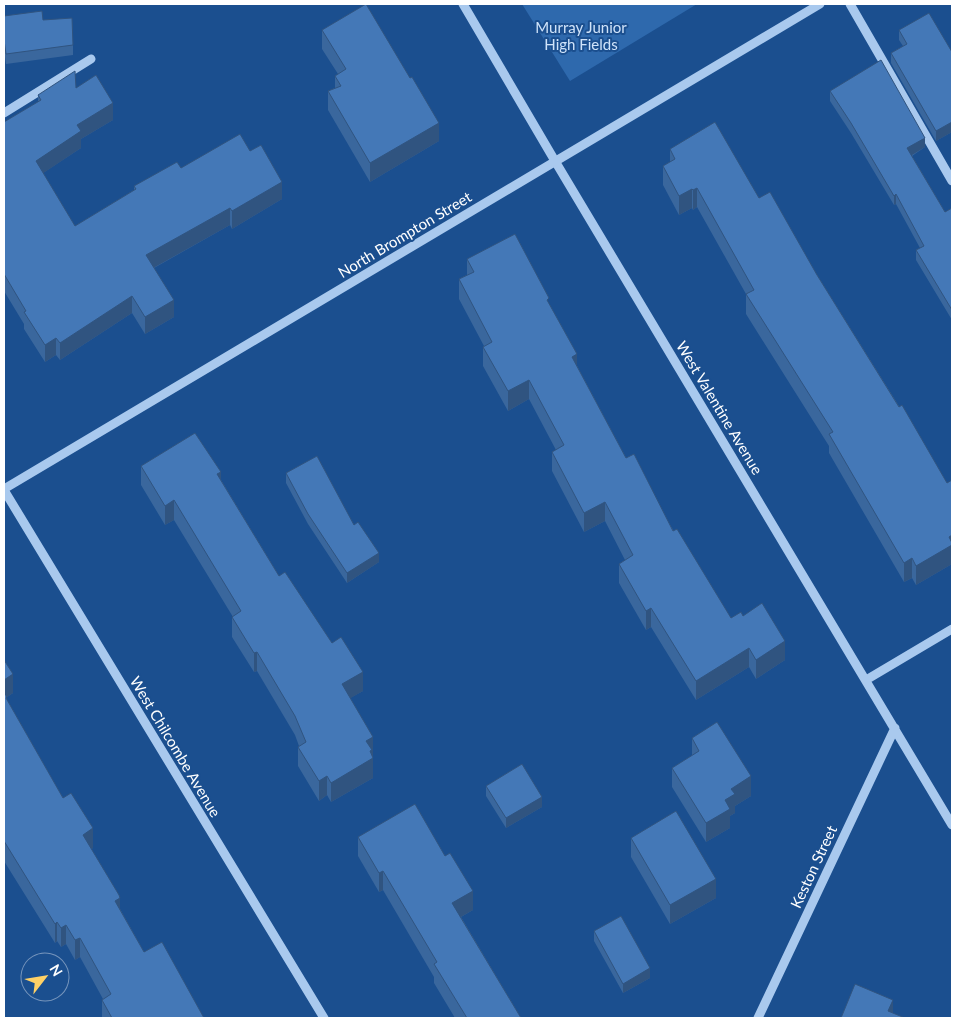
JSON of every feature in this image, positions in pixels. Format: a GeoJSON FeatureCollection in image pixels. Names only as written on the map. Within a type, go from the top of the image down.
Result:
{"type":"FeatureCollection","features":[{"type":"Feature","properties":{"kind":"street","name":"West Valentine Avenue"},"geometry":{"type":"LineString","coordinates":[[464,4],[555,161],[952,825]]}},
{"type":"Feature","properties":{"kind":"street","name":"North Brompton Street"},"geometry":{"type":"LineString","coordinates":[[4,490],[820,4]]}},
{"type":"Feature","properties":{"kind":"street"},"geometry":{"type":"LineString","coordinates":[[850,4],[952,181]]}},
{"type":"Feature","properties":{"kind":"street"},"geometry":{"type":"LineString","coordinates":[[4,113],[91,59]]}},
{"type":"Feature","properties":{"kind":"street","name":"West Chilcombe Avenue"},"geometry":{"type":"LineString","coordinates":[[4,490],[324,1018]]}},
{"type":"Feature","properties":{"kind":"street"},"geometry":{"type":"LineString","coordinates":[[866,680],[952,629]]}},
{"type":"Feature","properties":{"kind":"street","name":"Keston Street"},"geometry":{"type":"LineString","coordinates":[[758,1018],[895,728]]}},
{"type":"Feature","properties":{"kind":"green space","name":"Murray Junior High Fields"},"geometry":{"type":"Polygon","coordinates":[[[522,4],[697,4],[570,81],[522,4]]]}},
{"type":"Feature","properties":{"kind":"building"},"geometry":{"type":"Polygon","coordinates":[[[366,4],[439,123],[370,163],[328,91],[341,86],[335,76],[346,69],[322,30],[366,4]]]}},
{"type":"Feature","properties":{"kind":"building"},"geometry":{"type":"Polygon","coordinates":[[[42,11],[43,20],[72,18],[73,45],[6,54],[4,16],[42,11]]]}},
{"type":"Feature","properties":{"kind":"building"},"geometry":{"type":"Polygon","coordinates":[[[929,13],[952,52],[952,122],[936,131],[891,53],[907,44],[899,30],[929,13]]]}},
{"type":"Feature","properties":{"kind":"building"},"geometry":{"type":"Polygon","coordinates":[[[881,60],[925,138],[907,148],[945,212],[952,208],[952,310],[916,250],[924,246],[896,194],[894,196],[830,91],[881,60]]]}},
{"type":"Feature","properties":{"kind":"building"},"geometry":{"type":"Polygon","coordinates":[[[75,71],[76,88],[96,75],[113,103],[77,125],[81,131],[36,161],[75,226],[136,189],[134,186],[177,162],[181,168],[240,134],[250,151],[261,145],[282,182],[232,211],[230,208],[146,255],[174,300],[145,317],[132,296],[60,343],[56,338],[45,345],[24,312],[26,311],[4,274],[4,122],[41,100],[38,95],[75,71]]]}},
{"type":"Feature","properties":{"kind":"building"},"geometry":{"type":"Polygon","coordinates":[[[715,122],[759,198],[770,192],[817,275],[899,407],[902,405],[947,483],[952,480],[952,535],[949,537],[952,545],[916,566],[912,558],[904,563],[829,434],[833,432],[746,294],[754,290],[697,188],[679,196],[663,166],[675,159],[670,149],[715,122]]]}},
{"type":"Feature","properties":{"kind":"building"},"geometry":{"type":"Polygon","coordinates":[[[515,234],[549,298],[547,300],[577,354],[572,357],[626,458],[634,454],[673,531],[677,529],[731,618],[741,612],[743,616],[762,603],[785,641],[756,660],[749,648],[696,681],[651,608],[646,611],[619,564],[633,555],[605,502],[584,513],[552,452],[564,445],[529,380],[508,391],[483,347],[492,342],[459,279],[474,272],[467,259],[515,234]]]}},
{"type":"Feature","properties":{"kind":"building"},"geometry":{"type":"Polygon","coordinates":[[[195,433],[221,472],[217,474],[279,576],[285,572],[332,643],[341,637],[363,672],[342,684],[373,737],[366,741],[372,750],[370,751],[373,758],[331,783],[327,776],[319,781],[298,747],[306,742],[295,716],[257,652],[254,653],[232,617],[241,611],[174,500],[165,506],[141,466],[195,433]]]}},
{"type":"Feature","properties":{"kind":"building"},"geometry":{"type":"Polygon","coordinates":[[[317,456],[354,525],[358,522],[379,553],[347,573],[308,514],[286,473],[317,456]]]}},
{"type":"Feature","properties":{"kind":"building"},"geometry":{"type":"Polygon","coordinates":[[[4,660],[13,674],[4,680],[4,660]]]}},
{"type":"Feature","properties":{"kind":"building"},"geometry":{"type":"Polygon","coordinates":[[[4,692],[63,798],[71,793],[93,828],[83,835],[119,895],[120,898],[115,901],[144,952],[162,942],[204,1018],[112,1018],[102,1000],[111,994],[80,938],[75,940],[66,925],[61,928],[57,922],[55,924],[4,841],[4,692]]]}},
{"type":"Feature","properties":{"kind":"building"},"geometry":{"type":"Polygon","coordinates":[[[717,722],[751,776],[731,789],[735,794],[725,800],[730,809],[706,823],[672,768],[699,751],[692,738],[717,722]]]}},
{"type":"Feature","properties":{"kind":"building"},"geometry":{"type":"Polygon","coordinates":[[[522,764],[542,797],[506,818],[486,786],[522,764]]]}},
{"type":"Feature","properties":{"kind":"building"},"geometry":{"type":"Polygon","coordinates":[[[415,804],[445,856],[450,853],[473,891],[452,903],[521,1018],[467,1018],[434,964],[437,962],[383,871],[379,873],[358,837],[415,804]]]}},
{"type":"Feature","properties":{"kind":"building"},"geometry":{"type":"Polygon","coordinates":[[[676,811],[716,879],[670,905],[631,838],[676,811]]]}},
{"type":"Feature","properties":{"kind":"building"},"geometry":{"type":"Polygon","coordinates":[[[621,916],[650,968],[623,984],[594,931],[621,916]]]}},
{"type":"Feature","properties":{"kind":"building"},"geometry":{"type":"Polygon","coordinates":[[[855,984],[893,1000],[888,1011],[905,1018],[841,1018],[855,984]]]}}]}
